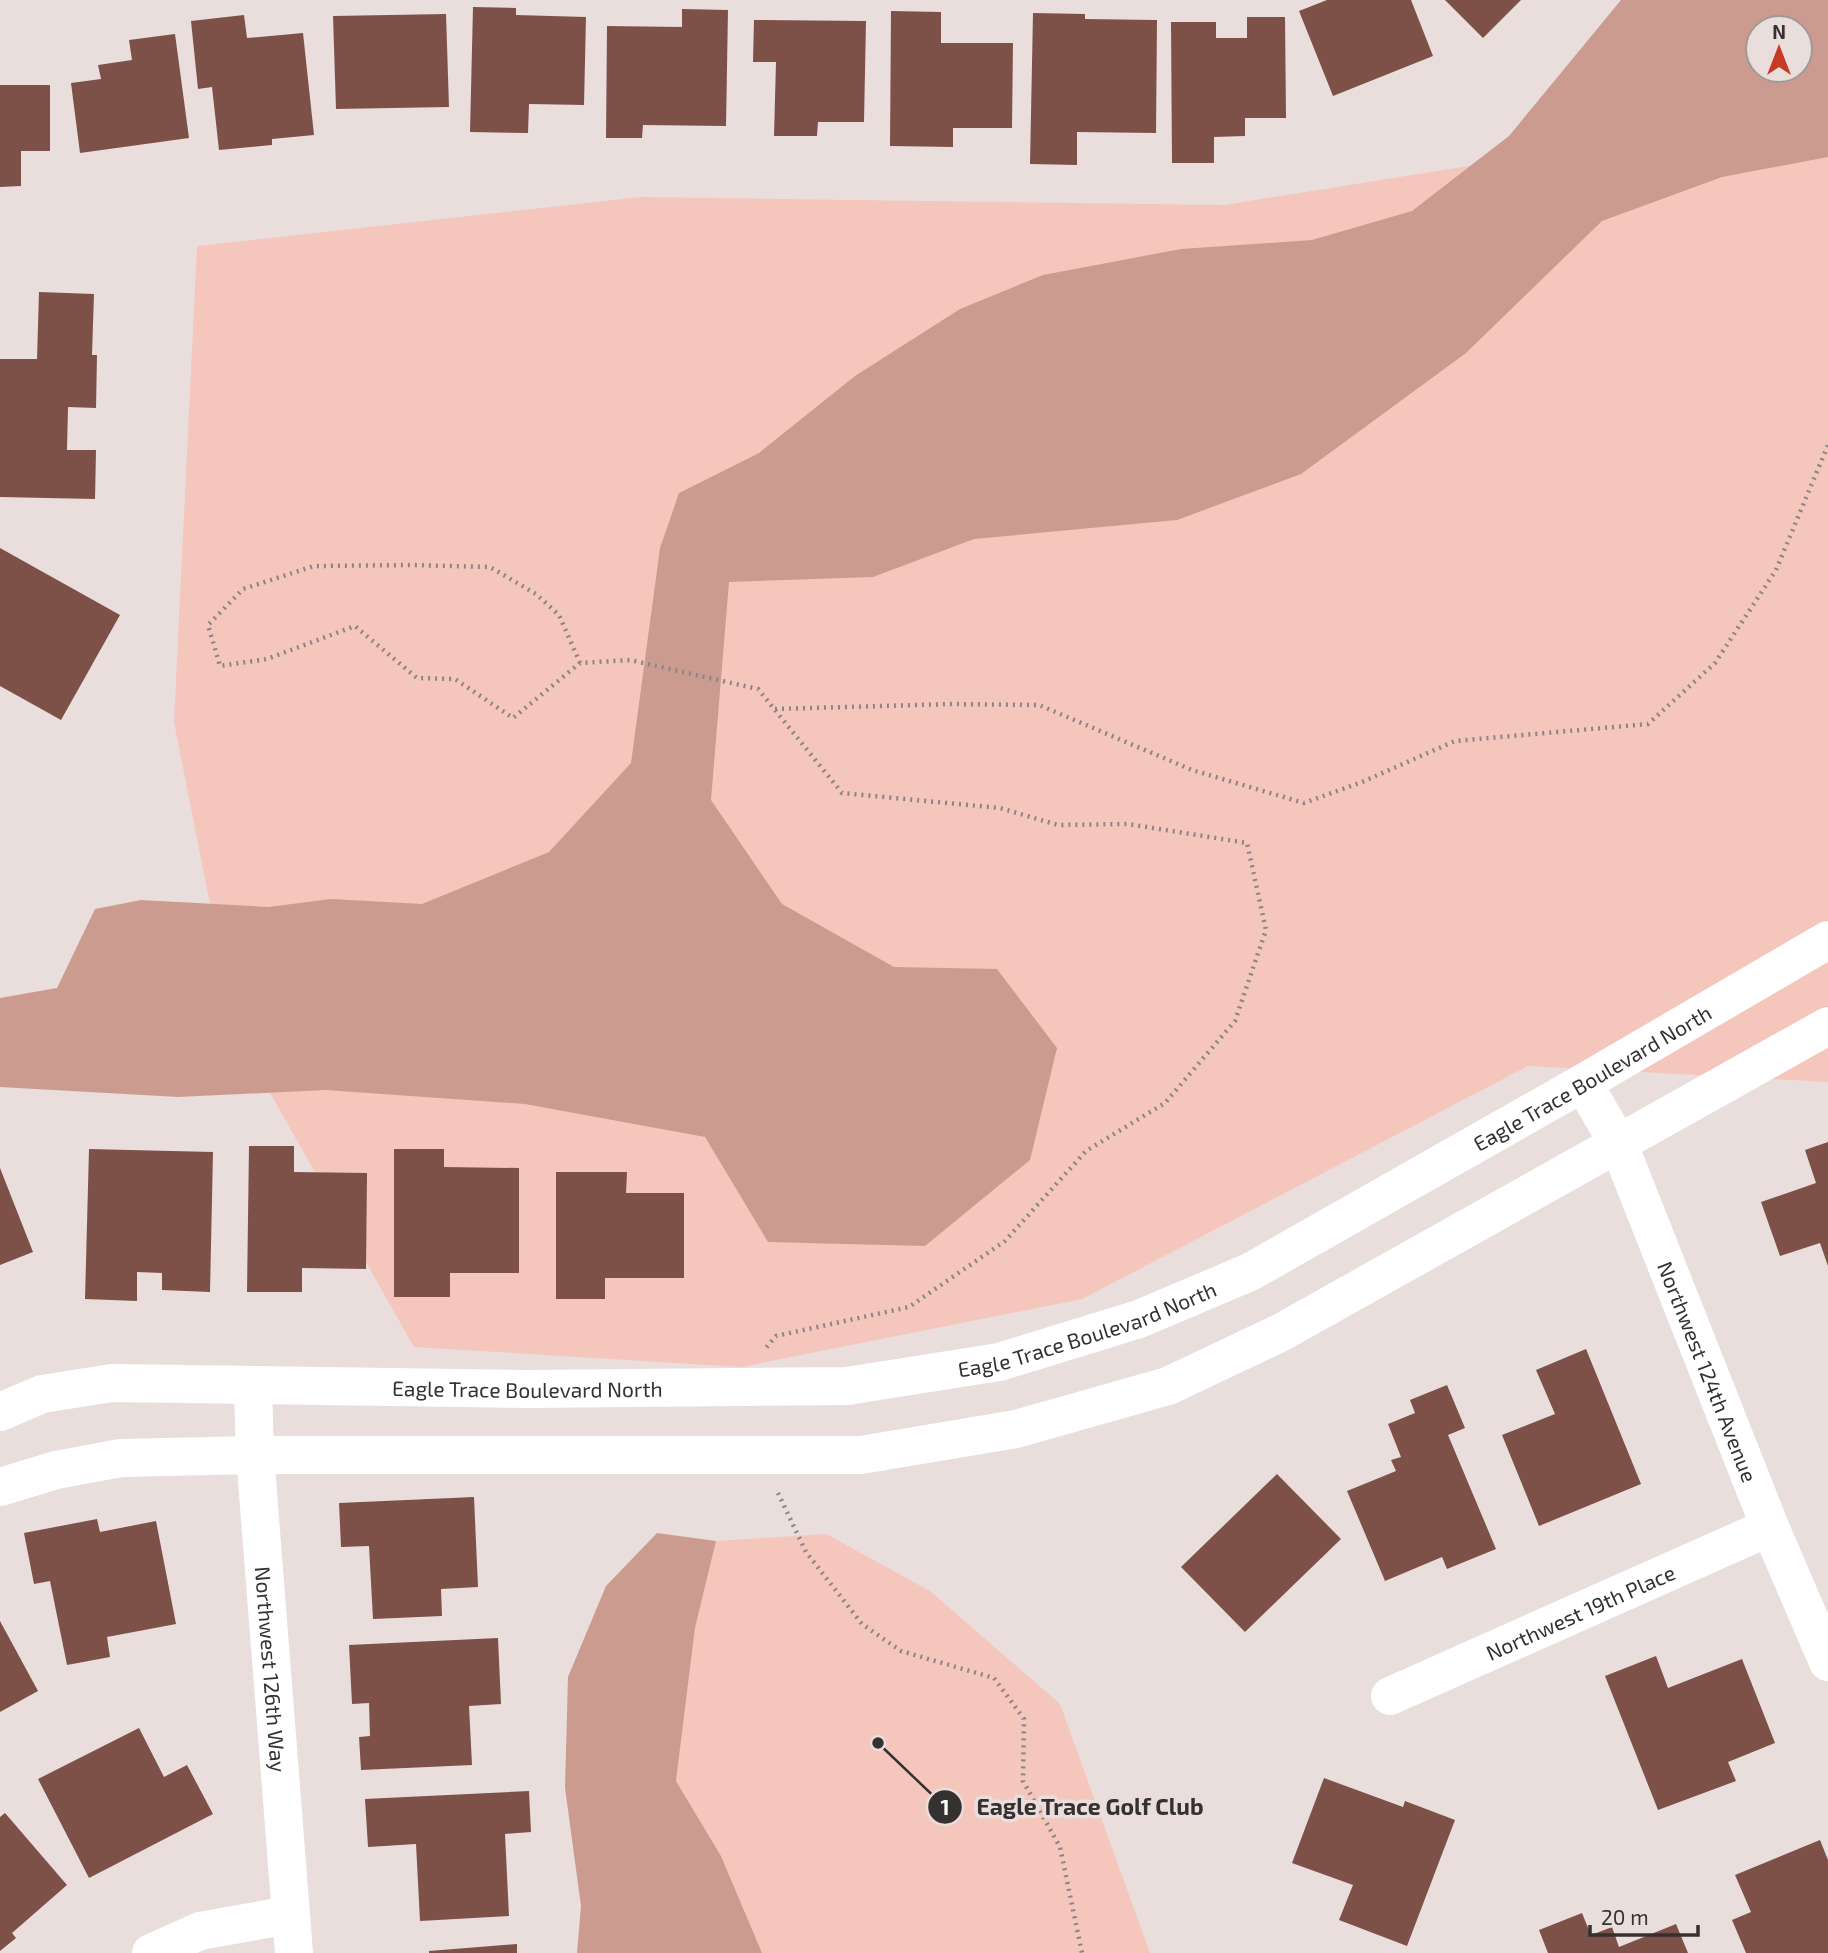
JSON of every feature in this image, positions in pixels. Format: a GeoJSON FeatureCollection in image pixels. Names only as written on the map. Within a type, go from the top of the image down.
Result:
{"type":"FeatureCollection","features":[{"type":"Feature","properties":{"kind":"street","name":"Eagle Trace Boulevard North"},"geometry":{"type":"LineString","coordinates":[[0,1412],[42,1394],[112,1383],[529,1389],[847,1386],[999,1362],[1139,1319],[1250,1272],[1828,940]]}},
{"type":"Feature","properties":{"kind":"street"},"geometry":{"type":"LineString","coordinates":[[0,1488],[56,1470],[121,1458],[255,1455],[861,1455],[1003,1432],[1168,1386],[1280,1333],[1828,1026]]}},
{"type":"Feature","properties":{"kind":"street","name":"Northwest 124th Avenue"},"geometry":{"type":"LineString","coordinates":[[1583,1083],[1619,1144],[1770,1527],[1828,1662]]}},
{"type":"Feature","properties":{"kind":"street","name":"Northwest 126th Way"},"geometry":{"type":"LineString","coordinates":[[253,1386],[255,1455],[294,1953]]}},
{"type":"Feature","properties":{"kind":"street","name":"Northwest 19th Place"},"geometry":{"type":"LineString","coordinates":[[1390,1696],[1770,1527]]}},
{"type":"Feature","properties":{"kind":"street"},"geometry":{"type":"LineString","coordinates":[[151,1953],[200,1931],[289,1914]]}},
{"type":"Feature","properties":{"kind":"path"},"geometry":{"type":"LineString","coordinates":[[775,709],[952,704],[1039,705],[1192,770],[1304,803],[1362,782],[1455,741],[1648,724],[1715,663],[1776,570],[1828,445]]}},
{"type":"Feature","properties":{"kind":"path"},"geometry":{"type":"LineString","coordinates":[[580,663],[559,615],[536,594],[491,567],[314,566],[243,589],[208,625],[220,666],[267,659],[355,626],[417,678],[455,679],[513,718],[580,663],[629,660],[758,689],[842,793],[1000,808],[1058,825],[1128,824],[1247,843],[1266,930],[1236,1021],[1165,1103],[1086,1151],[1005,1241],[909,1307],[776,1336],[764,1350],[760,1386]]}},
{"type":"Feature","properties":{"kind":"path"},"geometry":{"type":"LineString","coordinates":[[760,1455],[806,1552],[862,1624],[901,1651],[994,1678],[1024,1719],[1023,1781],[1060,1847],[1082,1953]]}},
{"type":"Feature","properties":{"kind":"shaded area"},"geometry":{"type":"Polygon","coordinates":[[[1621,0],[1828,0],[1828,157],[1722,177],[1602,221],[1466,353],[1301,474],[1177,520],[974,539],[873,577],[729,582],[711,800],[782,904],[894,967],[997,969],[1057,1048],[1030,1160],[925,1246],[768,1242],[705,1137],[525,1104],[326,1090],[178,1097],[0,1087],[0,998],[57,988],[95,909],[141,900],[268,907],[331,899],[422,904],[549,852],[631,763],[660,548],[679,493],[759,453],[855,376],[960,309],[1043,275],[1181,249],[1312,240],[1412,211],[1509,136],[1621,0]]]}},
{"type":"Feature","properties":{"kind":"shaded area"},"geometry":{"type":"Polygon","coordinates":[[[1828,43],[1828,1082],[1528,1066],[1082,1299],[741,1367],[414,1347],[235,1031],[174,722],[197,246],[641,197],[1224,205],[1562,151],[1759,84],[1814,84],[1814,56],[1828,43]]]}},
{"type":"Feature","properties":{"kind":"shaded area"},"geometry":{"type":"Polygon","coordinates":[[[657,1533],[716,1541],[695,1628],[676,1781],[721,1856],[762,1953],[577,1953],[581,1906],[565,1788],[568,1677],[606,1586],[657,1533]]]}},
{"type":"Feature","properties":{"kind":"shaded area"},"geometry":{"type":"Polygon","coordinates":[[[826,1534],[930,1591],[1060,1704],[1150,1953],[762,1953],[721,1856],[676,1781],[695,1628],[716,1541],[826,1534]]]}},
{"type":"Feature","properties":{"kind":"building"},"geometry":{"type":"Polygon","coordinates":[[[1327,0],[1411,0],[1433,56],[1333,96],[1299,11],[1327,0]]]}},
{"type":"Feature","properties":{"kind":"building"},"geometry":{"type":"Polygon","coordinates":[[[1445,0],[1521,0],[1483,38],[1445,0]]]}},
{"type":"Feature","properties":{"kind":"building"},"geometry":{"type":"Polygon","coordinates":[[[473,7],[516,8],[516,15],[586,17],[584,105],[529,104],[528,133],[470,132],[473,7]]]}},
{"type":"Feature","properties":{"kind":"building"},"geometry":{"type":"Polygon","coordinates":[[[682,9],[728,10],[726,126],[643,125],[642,138],[606,138],[607,26],[682,27],[682,9]]]}},
{"type":"Feature","properties":{"kind":"building"},"geometry":{"type":"Polygon","coordinates":[[[891,11],[941,12],[941,43],[1013,43],[1012,128],[953,128],[953,147],[890,146],[891,11]]]}},
{"type":"Feature","properties":{"kind":"building"},"geometry":{"type":"Polygon","coordinates":[[[1033,13],[1085,14],[1085,19],[1157,20],[1156,133],[1077,132],[1077,165],[1030,164],[1033,13]]]}},
{"type":"Feature","properties":{"kind":"building"},"geometry":{"type":"Polygon","coordinates":[[[446,14],[449,107],[336,109],[333,16],[446,14]]]}},
{"type":"Feature","properties":{"kind":"building"},"geometry":{"type":"Polygon","coordinates":[[[244,15],[247,38],[303,33],[314,135],[272,139],[272,145],[219,150],[212,87],[198,89],[191,21],[244,15]]]}},
{"type":"Feature","properties":{"kind":"building"},"geometry":{"type":"Polygon","coordinates":[[[1247,17],[1285,17],[1286,118],[1245,118],[1245,136],[1214,137],[1214,163],[1172,163],[1171,22],[1216,22],[1216,38],[1247,38],[1247,17]]]}},
{"type":"Feature","properties":{"kind":"building"},"geometry":{"type":"Polygon","coordinates":[[[754,20],[866,21],[864,122],[818,122],[817,136],[774,136],[776,62],[753,62],[754,20]]]}},
{"type":"Feature","properties":{"kind":"building"},"geometry":{"type":"Polygon","coordinates":[[[175,34],[189,138],[80,153],[71,83],[101,79],[98,65],[132,60],[129,40],[175,34]]]}},
{"type":"Feature","properties":{"kind":"building"},"geometry":{"type":"Polygon","coordinates":[[[0,85],[50,85],[50,151],[21,151],[21,186],[0,187],[0,85]]]}},
{"type":"Feature","properties":{"kind":"building"},"geometry":{"type":"Polygon","coordinates":[[[39,292],[94,294],[92,355],[97,355],[96,408],[68,407],[67,450],[96,450],[95,499],[0,497],[0,359],[37,359],[39,292]]]}},
{"type":"Feature","properties":{"kind":"building"},"geometry":{"type":"Polygon","coordinates":[[[0,548],[120,615],[61,720],[0,686],[0,548]]]}},
{"type":"Feature","properties":{"kind":"building"},"geometry":{"type":"Polygon","coordinates":[[[1828,1142],[1828,1266],[1820,1243],[1780,1256],[1761,1202],[1816,1183],[1805,1150],[1828,1142]]]}},
{"type":"Feature","properties":{"kind":"building"},"geometry":{"type":"Polygon","coordinates":[[[249,1146],[294,1146],[294,1172],[367,1173],[366,1269],[302,1268],[302,1292],[247,1292],[249,1146]]]}},
{"type":"Feature","properties":{"kind":"building"},"geometry":{"type":"Polygon","coordinates":[[[89,1149],[213,1152],[210,1292],[162,1290],[162,1273],[137,1272],[137,1301],[85,1299],[89,1149]]]}},
{"type":"Feature","properties":{"kind":"building"},"geometry":{"type":"Polygon","coordinates":[[[394,1149],[444,1149],[444,1167],[519,1168],[519,1273],[450,1273],[450,1297],[394,1297],[394,1149]]]}},
{"type":"Feature","properties":{"kind":"building"},"geometry":{"type":"Polygon","coordinates":[[[0,1168],[33,1252],[0,1265],[0,1168]]]}},
{"type":"Feature","properties":{"kind":"building"},"geometry":{"type":"Polygon","coordinates":[[[556,1172],[627,1172],[626,1193],[684,1193],[684,1278],[605,1278],[605,1299],[556,1299],[556,1172]]]}},
{"type":"Feature","properties":{"kind":"building"},"geometry":{"type":"Polygon","coordinates":[[[1586,1349],[1641,1484],[1539,1526],[1502,1435],[1555,1414],[1536,1370],[1586,1349]]]}},
{"type":"Feature","properties":{"kind":"building"},"geometry":{"type":"Polygon","coordinates":[[[1447,1385],[1465,1428],[1448,1435],[1496,1549],[1447,1569],[1442,1557],[1385,1581],[1347,1491],[1396,1471],[1391,1460],[1401,1457],[1388,1424],[1415,1413],[1410,1400],[1447,1385]]]}},
{"type":"Feature","properties":{"kind":"building"},"geometry":{"type":"Polygon","coordinates":[[[1277,1474],[1341,1539],[1245,1632],[1181,1567],[1277,1474]]]}},
{"type":"Feature","properties":{"kind":"building"},"geometry":{"type":"Polygon","coordinates":[[[474,1497],[478,1587],[441,1589],[442,1616],[373,1619],[369,1546],[341,1547],[339,1503],[474,1497]]]}},
{"type":"Feature","properties":{"kind":"building"},"geometry":{"type":"Polygon","coordinates":[[[97,1519],[100,1532],[156,1521],[176,1624],[107,1637],[110,1657],[67,1665],[50,1581],[34,1584],[24,1533],[97,1519]]]}},
{"type":"Feature","properties":{"kind":"building"},"geometry":{"type":"Polygon","coordinates":[[[0,1621],[38,1691],[0,1712],[0,1621]]]}},
{"type":"Feature","properties":{"kind":"building"},"geometry":{"type":"Polygon","coordinates":[[[498,1638],[501,1704],[469,1706],[472,1765],[361,1770],[359,1737],[370,1736],[369,1703],[352,1704],[349,1645],[498,1638]]]}},
{"type":"Feature","properties":{"kind":"building"},"geometry":{"type":"Polygon","coordinates":[[[1656,1656],[1668,1688],[1742,1659],[1775,1743],[1728,1762],[1736,1781],[1658,1810],[1605,1676],[1656,1656]]]}},
{"type":"Feature","properties":{"kind":"building"},"geometry":{"type":"Polygon","coordinates":[[[139,1728],[164,1777],[187,1765],[213,1814],[89,1878],[38,1779],[139,1728]]]}},
{"type":"Feature","properties":{"kind":"building"},"geometry":{"type":"Polygon","coordinates":[[[1324,1778],[1403,1807],[1405,1801],[1455,1820],[1407,1946],[1339,1920],[1353,1885],[1292,1863],[1324,1778]]]}},
{"type":"Feature","properties":{"kind":"building"},"geometry":{"type":"Polygon","coordinates":[[[529,1791],[531,1832],[505,1834],[509,1916],[420,1921],[416,1844],[368,1847],[365,1799],[529,1791]]]}},
{"type":"Feature","properties":{"kind":"building"},"geometry":{"type":"Polygon","coordinates":[[[5,1813],[67,1885],[12,1933],[16,1938],[0,1951],[0,1817],[5,1813]]]}},
{"type":"Feature","properties":{"kind":"building"},"geometry":{"type":"Polygon","coordinates":[[[1820,1840],[1828,1860],[1828,1953],[1746,1953],[1732,1920],[1751,1912],[1735,1875],[1820,1840]]]}},
{"type":"Feature","properties":{"kind":"building"},"geometry":{"type":"Polygon","coordinates":[[[1582,1913],[1591,1935],[1612,1927],[1619,1947],[1676,1924],[1688,1953],[1548,1953],[1539,1930],[1582,1913]]]}},
{"type":"Feature","properties":{"kind":"building"},"geometry":{"type":"Polygon","coordinates":[[[517,1944],[517,1953],[429,1953],[429,1951],[517,1944]]]}},
{"type":"Feature","properties":{"kind":"place","name":"Eagle Trace Golf Club"},"geometry":{"type":"Point","coordinates":[878,1743]}}]}
